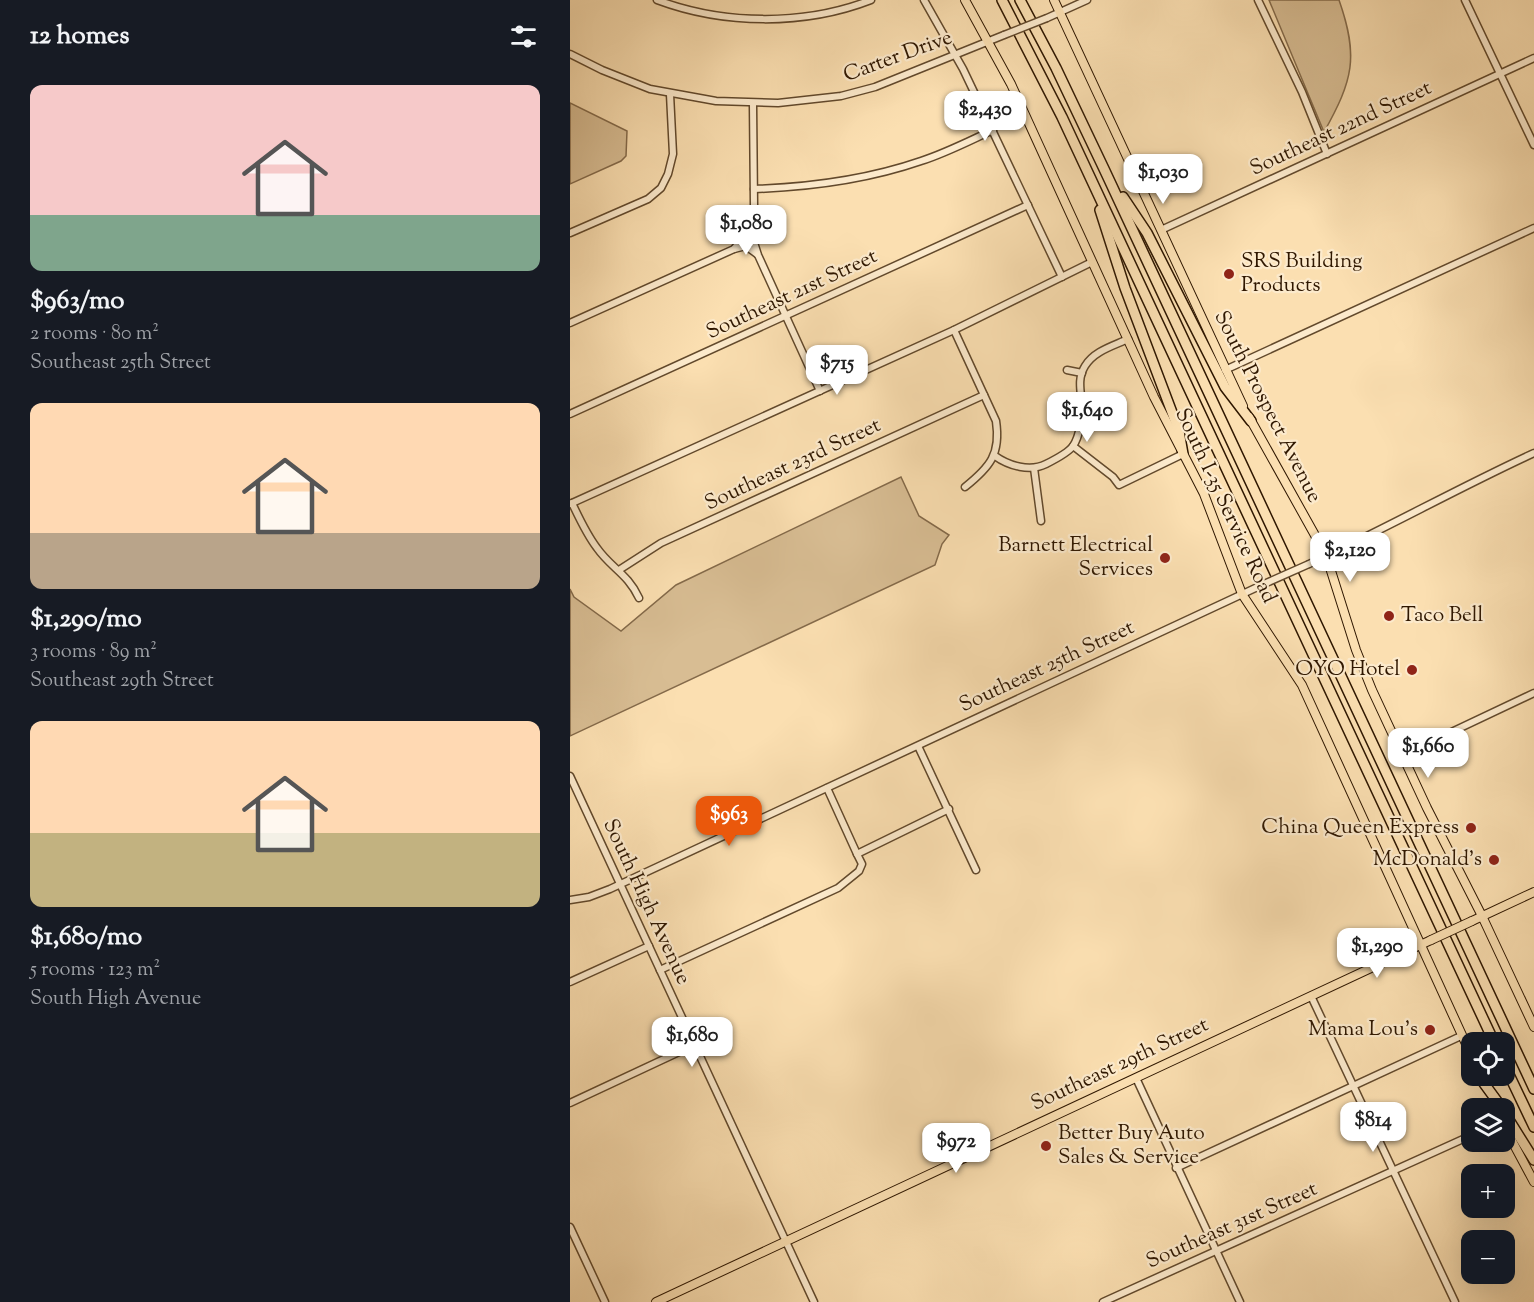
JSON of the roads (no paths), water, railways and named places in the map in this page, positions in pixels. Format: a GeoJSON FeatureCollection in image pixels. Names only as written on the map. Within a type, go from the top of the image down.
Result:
{"type":"FeatureCollection","features":[{"type":"Feature","properties":{"kind":"highway"},"geometry":{"type":"LineString","coordinates":[[1002,0],[1038,66],[1090,176],[1489,1032]]}},
{"type":"Feature","properties":{"kind":"highway"},"geometry":{"type":"LineString","coordinates":[[1021,0],[1106,171],[1534,1089]]}},
{"type":"Feature","properties":{"kind":"highway"},"geometry":{"type":"LineString","coordinates":[[1106,171],[1147,232],[1231,397],[1251,421]]}},
{"type":"Feature","properties":{"kind":"highway"},"geometry":{"type":"LineString","coordinates":[[1090,176],[1125,288],[1179,431],[1183,454]]}},
{"type":"Feature","properties":{"kind":"highway"},"geometry":{"type":"LineString","coordinates":[[1514,1086],[1534,1127]]}},
{"type":"Feature","properties":{"kind":"highway"},"geometry":{"type":"LineString","coordinates":[[1515,1129],[1534,1160]]}},
{"type":"Feature","properties":{"kind":"main road","name":"South I-35 Service Road"},"geometry":{"type":"LineString","coordinates":[[965,0],[989,41],[1030,123],[1128,339],[1204,494],[1242,594],[1302,685],[1461,1036]]}},
{"type":"Feature","properties":{"kind":"main road","name":"South Prospect Avenue"},"geometry":{"type":"LineString","coordinates":[[1054,0],[1225,370],[1326,555],[1362,667],[1534,1027]]}},
{"type":"Feature","properties":{"kind":"main road","name":"Southeast 29th Street"},"geometry":{"type":"LineString","coordinates":[[656,1302],[1534,892]]}},
{"type":"Feature","properties":{"kind":"main road"},"geometry":{"type":"LineString","coordinates":[[1515,1147],[1534,1182]]}},
{"type":"Feature","properties":{"kind":"street"},"geometry":{"type":"LineString","coordinates":[[657,0],[697,12],[757,19],[815,15],[845,9],[871,0]]}},
{"type":"Feature","properties":{"kind":"street"},"geometry":{"type":"LineString","coordinates":[[924,0],[955,54],[993,130],[1062,277]]}},
{"type":"Feature","properties":{"kind":"street","name":"Carter Drive"},"geometry":{"type":"LineString","coordinates":[[570,54],[635,84],[670,94],[753,104],[796,102],[858,92],[908,75],[1087,0]]}},
{"type":"Feature","properties":{"kind":"street"},"geometry":{"type":"LineString","coordinates":[[1258,0],[1298,84],[1327,154]]}},
{"type":"Feature","properties":{"kind":"street"},"geometry":{"type":"LineString","coordinates":[[1466,0],[1534,145]]}},
{"type":"Feature","properties":{"kind":"street","name":"Southeast 22nd Street"},"geometry":{"type":"LineString","coordinates":[[1161,230],[1534,58]]}},
{"type":"Feature","properties":{"kind":"street"},"geometry":{"type":"LineString","coordinates":[[570,233],[648,198],[661,188],[668,174],[673,154],[670,94]]}},
{"type":"Feature","properties":{"kind":"street"},"geometry":{"type":"LineString","coordinates":[[753,104],[754,206],[750,230],[758,255],[820,391]]}},
{"type":"Feature","properties":{"kind":"street"},"geometry":{"type":"LineString","coordinates":[[754,189],[849,181],[922,161],[993,130]]}},
{"type":"Feature","properties":{"kind":"street","name":"Southeast 21st Street"},"geometry":{"type":"LineString","coordinates":[[570,414],[1028,205]]}},
{"type":"Feature","properties":{"kind":"street"},"geometry":{"type":"LineString","coordinates":[[1225,370],[1534,228]]}},
{"type":"Feature","properties":{"kind":"street"},"geometry":{"type":"LineString","coordinates":[[734,249],[750,230]]}},
{"type":"Feature","properties":{"kind":"street"},"geometry":{"type":"LineString","coordinates":[[570,323],[734,249],[746,246],[758,255]]}},
{"type":"Feature","properties":{"kind":"street"},"geometry":{"type":"LineString","coordinates":[[639,598],[633,584],[597,549],[571,504],[954,330],[1092,262]]}},
{"type":"Feature","properties":{"kind":"street"},"geometry":{"type":"LineString","coordinates":[[954,330],[996,421],[998,435],[995,456],[986,468],[965,487]]}},
{"type":"Feature","properties":{"kind":"street"},"geometry":{"type":"LineString","coordinates":[[995,456],[1005,463],[1034,468],[1052,461],[1073,446],[1081,417],[1079,382],[1082,373],[1090,359],[1128,339]]}},
{"type":"Feature","properties":{"kind":"street"},"geometry":{"type":"LineString","coordinates":[[1067,370],[1082,373]]}},
{"type":"Feature","properties":{"kind":"street","name":"Southeast 23rd Street"},"geometry":{"type":"LineString","coordinates":[[619,570],[661,543],[984,395]]}},
{"type":"Feature","properties":{"kind":"street"},"geometry":{"type":"LineString","coordinates":[[1073,446],[1113,477],[1119,485],[1183,454]]}},
{"type":"Feature","properties":{"kind":"street","name":"Southeast 25th Street"},"geometry":{"type":"LineString","coordinates":[[570,900],[596,894],[620,884],[918,746],[1390,526],[1534,453]]}},
{"type":"Feature","properties":{"kind":"street"},"geometry":{"type":"LineString","coordinates":[[1034,468],[1041,521]]}},
{"type":"Feature","properties":{"kind":"street"},"geometry":{"type":"LineString","coordinates":[[1403,755],[1534,693]]}},
{"type":"Feature","properties":{"kind":"street"},"geometry":{"type":"LineString","coordinates":[[918,746],[976,870]]}},
{"type":"Feature","properties":{"kind":"street","name":"South High Avenue"},"geometry":{"type":"LineString","coordinates":[[570,776],[814,1302]]}},
{"type":"Feature","properties":{"kind":"street"},"geometry":{"type":"LineString","coordinates":[[660,970],[838,888],[859,872],[862,864],[827,788]]}},
{"type":"Feature","properties":{"kind":"street"},"geometry":{"type":"LineString","coordinates":[[857,854],[948,809]]}},
{"type":"Feature","properties":{"kind":"street"},"geometry":{"type":"LineString","coordinates":[[570,982],[649,946]]}},
{"type":"Feature","properties":{"kind":"street"},"geometry":{"type":"LineString","coordinates":[[1311,996],[1455,1302]]}},
{"type":"Feature","properties":{"kind":"street"},"geometry":{"type":"LineString","coordinates":[[1176,1168],[1461,1036]]}},
{"type":"Feature","properties":{"kind":"street"},"geometry":{"type":"LineString","coordinates":[[570,1103],[694,1045]]}},
{"type":"Feature","properties":{"kind":"street"},"geometry":{"type":"LineString","coordinates":[[1136,1078],[1240,1302]]}},
{"type":"Feature","properties":{"kind":"street","name":"Southeast 31st Street"},"geometry":{"type":"LineString","coordinates":[[1103,1302],[1461,1140]]}},
{"type":"Feature","properties":{"kind":"street"},"geometry":{"type":"LineString","coordinates":[[570,1227],[605,1302]]}},
{"type":"Feature","properties":{"kind":"place","name":"SRS Building Products"},"geometry":{"type":"Point","coordinates":[1229,274]}},
{"type":"Feature","properties":{"kind":"place","name":"Barnett Electrical Services"},"geometry":{"type":"Point","coordinates":[1165,558]}},
{"type":"Feature","properties":{"kind":"place","name":"Taco Bell"},"geometry":{"type":"Point","coordinates":[1389,616]}},
{"type":"Feature","properties":{"kind":"place","name":"OYO Hotel"},"geometry":{"type":"Point","coordinates":[1412,670]}},
{"type":"Feature","properties":{"kind":"place","name":"China Queen Express"},"geometry":{"type":"Point","coordinates":[1471,828]}},
{"type":"Feature","properties":{"kind":"place","name":"McDonald's"},"geometry":{"type":"Point","coordinates":[1494,860]}},
{"type":"Feature","properties":{"kind":"place","name":"Mama Lou's"},"geometry":{"type":"Point","coordinates":[1430,1030]}},
{"type":"Feature","properties":{"kind":"place","name":"Better Buy Auto Sales & Service"},"geometry":{"type":"Point","coordinates":[1046,1146]}}]}
